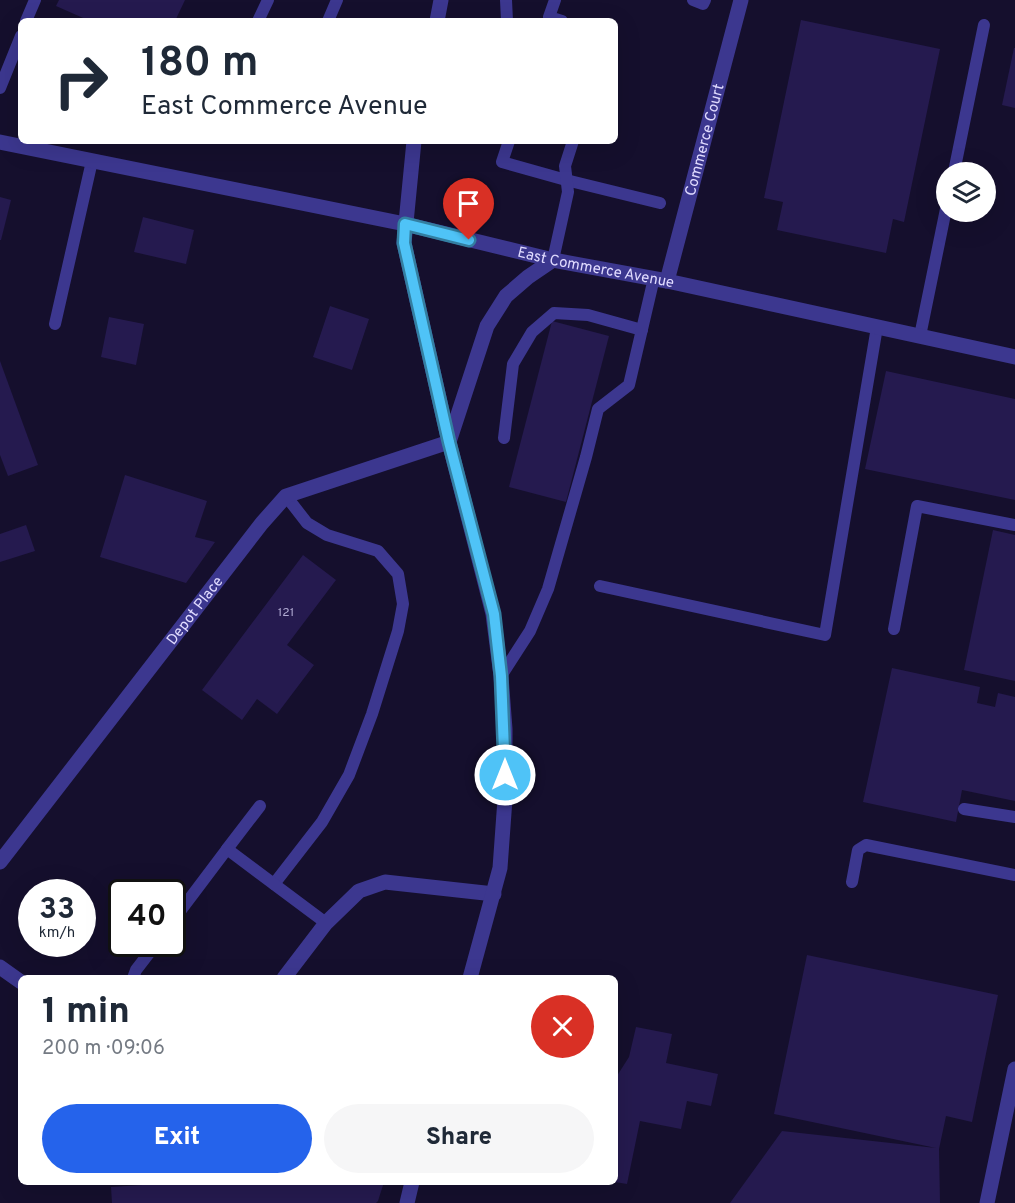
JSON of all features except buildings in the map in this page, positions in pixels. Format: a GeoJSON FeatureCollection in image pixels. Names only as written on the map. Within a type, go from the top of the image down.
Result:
{"type":"FeatureCollection","features":[{"type":"Feature","properties":{"kind":"street"},"geometry":{"type":"LineString","coordinates":[[438,18],[441,0]]}},
{"type":"Feature","properties":{"kind":"street","name":"Commerce Court"},"geometry":{"type":"LineString","coordinates":[[660,280],[741,0]]}},
{"type":"Feature","properties":{"kind":"street","name":"East Commerce Avenue"},"geometry":{"type":"LineString","coordinates":[[0,142],[405,224],[553,260],[660,280],[1015,357]]}},
{"type":"Feature","properties":{"kind":"street"},"geometry":{"type":"LineString","coordinates":[[414,144],[404,243],[449,442],[494,614],[505,729],[505,799],[500,868],[471,975]]}},
{"type":"Feature","properties":{"kind":"street"},"geometry":{"type":"LineString","coordinates":[[449,442],[487,326],[506,296],[553,260]]}},
{"type":"Feature","properties":{"kind":"street"},"geometry":{"type":"LineString","coordinates":[[286,496],[449,442]]}},
{"type":"Feature","properties":{"kind":"street","name":"Depot Place"},"geometry":{"type":"LineString","coordinates":[[0,862],[262,523],[286,496]]}},
{"type":"Feature","properties":{"kind":"street"},"geometry":{"type":"LineString","coordinates":[[286,975],[326,923],[359,891],[385,882],[494,894]]}},
{"type":"Feature","properties":{"kind":"street"},"geometry":{"type":"LineString","coordinates":[[0,967],[18,980]]}},
{"type":"Feature","properties":{"kind":"street"},"geometry":{"type":"LineString","coordinates":[[987,1203],[1015,1069]]}},
{"type":"Feature","properties":{"kind":"street"},"geometry":{"type":"LineString","coordinates":[[407,1203],[411,1185]]}},
{"type":"Feature","properties":{"kind":"lane"},"geometry":{"type":"LineString","coordinates":[[27,18],[35,0]]}},
{"type":"Feature","properties":{"kind":"lane"},"geometry":{"type":"LineString","coordinates":[[259,18],[268,0]]}},
{"type":"Feature","properties":{"kind":"lane"},"geometry":{"type":"LineString","coordinates":[[329,18],[337,0]]}},
{"type":"Feature","properties":{"kind":"lane"},"geometry":{"type":"LineString","coordinates":[[506,0],[507,18]]}},
{"type":"Feature","properties":{"kind":"lane"},"geometry":{"type":"LineString","coordinates":[[548,18],[555,0]]}},
{"type":"Feature","properties":{"kind":"lane"},"geometry":{"type":"LineString","coordinates":[[693,0],[703,4],[705,0]]}},
{"type":"Feature","properties":{"kind":"lane"},"geometry":{"type":"LineString","coordinates":[[956,162],[984,25]]}},
{"type":"Feature","properties":{"kind":"lane"},"geometry":{"type":"LineString","coordinates":[[0,88],[18,43]]}},
{"type":"Feature","properties":{"kind":"lane"},"geometry":{"type":"LineString","coordinates":[[508,144],[502,162],[660,203]]}},
{"type":"Feature","properties":{"kind":"lane"},"geometry":{"type":"LineString","coordinates":[[553,260],[568,192],[565,166],[572,144]]}},
{"type":"Feature","properties":{"kind":"lane"},"geometry":{"type":"LineString","coordinates":[[56,324],[92,161]]}},
{"type":"Feature","properties":{"kind":"lane"},"geometry":{"type":"LineString","coordinates":[[920,336],[943,222]]}},
{"type":"Feature","properties":{"kind":"lane"},"geometry":{"type":"LineString","coordinates":[[501,676],[530,631],[548,589],[598,409],[629,385],[642,330],[660,280]]}},
{"type":"Feature","properties":{"kind":"lane"},"geometry":{"type":"LineString","coordinates":[[504,438],[513,364],[532,332],[554,313],[588,315],[642,330]]}},
{"type":"Feature","properties":{"kind":"lane"},"geometry":{"type":"LineString","coordinates":[[600,586],[825,635],[878,327]]}},
{"type":"Feature","properties":{"kind":"lane"},"geometry":{"type":"LineString","coordinates":[[274,884],[322,822],[349,775],[372,714],[398,631],[403,604],[398,574],[378,551],[327,535],[307,523],[286,496]]}},
{"type":"Feature","properties":{"kind":"lane"},"geometry":{"type":"LineString","coordinates":[[894,629],[917,506],[1015,525]]}},
{"type":"Feature","properties":{"kind":"lane"},"geometry":{"type":"LineString","coordinates":[[186,903],[261,806]]}},
{"type":"Feature","properties":{"kind":"lane"},"geometry":{"type":"LineString","coordinates":[[964,809],[1015,817]]}},
{"type":"Feature","properties":{"kind":"lane"},"geometry":{"type":"LineString","coordinates":[[852,882],[858,850],[866,845],[1015,875]]}},
{"type":"Feature","properties":{"kind":"lane"},"geometry":{"type":"LineString","coordinates":[[227,849],[326,923]]}},
{"type":"Feature","properties":{"kind":"lane"},"geometry":{"type":"LineString","coordinates":[[134,975],[146,957]]}},
{"type":"Feature","properties":{"kind":"route"},"geometry":{"type":"LineString","coordinates":[[469,240],[405,224],[404,243],[449,442],[494,614],[505,729],[505,775]]}}]}
